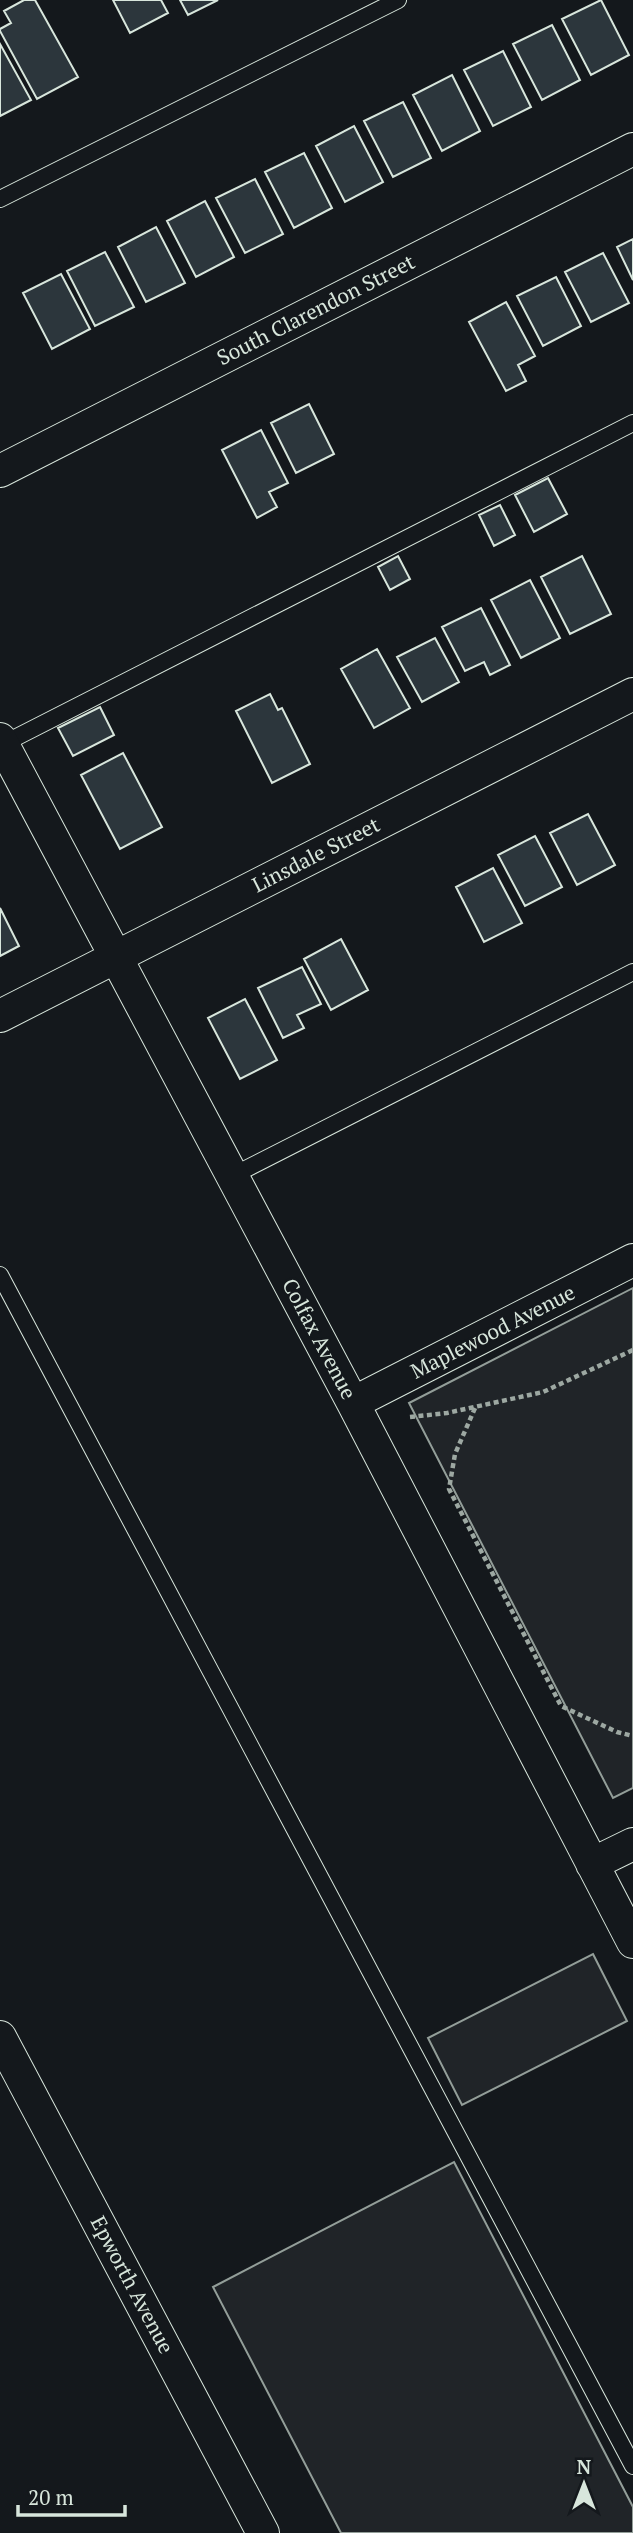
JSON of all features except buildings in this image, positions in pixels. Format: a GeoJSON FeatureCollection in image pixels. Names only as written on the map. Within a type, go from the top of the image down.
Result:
{"type":"FeatureCollection","features":[{"type":"Feature","properties":{"kind":"street","name":"South Clarendon Street"},"geometry":{"type":"LineString","coordinates":[[0,471],[633,149]]}},
{"type":"Feature","properties":{"kind":"street","name":"Linsdale Street"},"geometry":{"type":"LineString","coordinates":[[0,1016],[633,694]]}},
{"type":"Feature","properties":{"kind":"street","name":"Colfax Avenue"},"geometry":{"type":"LineString","coordinates":[[1,742],[353,1403],[633,1942]]}},
{"type":"Feature","properties":{"kind":"street","name":"Maplewood Avenue"},"geometry":{"type":"LineString","coordinates":[[353,1403],[633,1260]]}},
{"type":"Feature","properties":{"kind":"street"},"geometry":{"type":"LineString","coordinates":[[592,1864],[633,1844]]}},
{"type":"Feature","properties":{"kind":"street","name":"Epworth Avenue"},"geometry":{"type":"LineString","coordinates":[[0,2036],[264,2533]]}},
{"type":"Feature","properties":{"kind":"lane"},"geometry":{"type":"LineString","coordinates":[[0,199],[398,0]]}},
{"type":"Feature","properties":{"kind":"lane"},"geometry":{"type":"LineString","coordinates":[[1,742],[633,423]]}},
{"type":"Feature","properties":{"kind":"lane"},"geometry":{"type":"LineString","coordinates":[[232,1176],[633,972]]}},
{"type":"Feature","properties":{"kind":"lane"},"geometry":{"type":"LineString","coordinates":[[0,1275],[633,2466]]}},
{"type":"Feature","properties":{"kind":"path"},"geometry":{"type":"LineString","coordinates":[[410,1417],[475,1408],[543,1392],[633,1350]]}},
{"type":"Feature","properties":{"kind":"path"},"geometry":{"type":"LineString","coordinates":[[475,1408],[455,1454],[449,1489],[561,1706],[617,1732],[633,1736]]}},
{"type":"Feature","properties":{"kind":"shaded area"},"geometry":{"type":"Polygon","coordinates":[[[633,1288],[633,1788],[613,1798],[409,1403],[633,1288]]]}},
{"type":"Feature","properties":{"kind":"shaded area"},"geometry":{"type":"Polygon","coordinates":[[[593,1954],[627,2021],[462,2105],[428,2038],[593,1954]]]}},
{"type":"Feature","properties":{"kind":"shaded area"},"geometry":{"type":"Polygon","coordinates":[[[454,2162],[633,2507],[633,2533],[341,2533],[213,2287],[454,2162]]]}}]}
